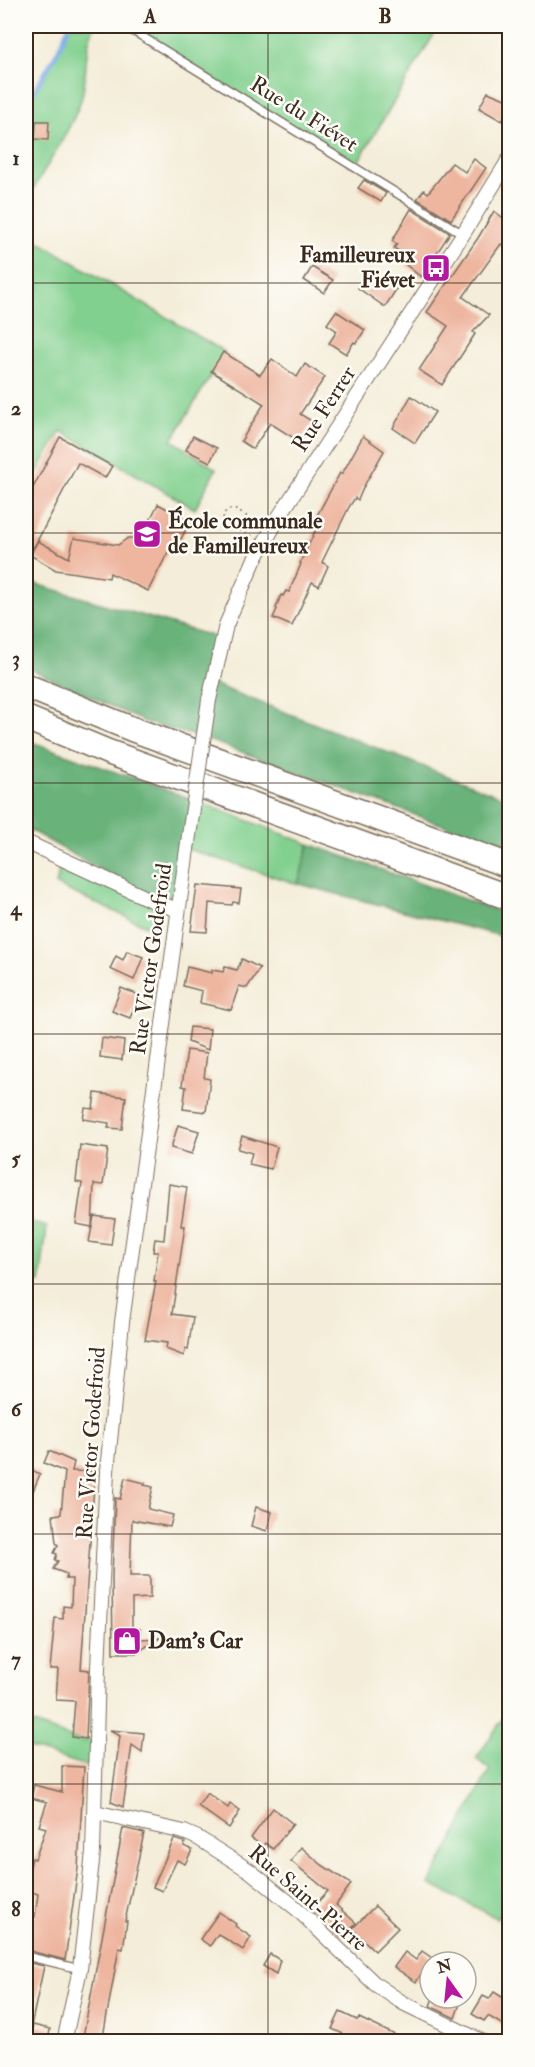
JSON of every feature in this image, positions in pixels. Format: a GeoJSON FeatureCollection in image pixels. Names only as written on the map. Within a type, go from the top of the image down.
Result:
{"type":"FeatureCollection","features":[{"type":"Feature","properties":{"kind":"highway"},"geometry":{"type":"LineString","coordinates":[[26,686],[132,729],[510,866]]}},
{"type":"Feature","properties":{"kind":"highway"},"geometry":{"type":"LineString","coordinates":[[26,718],[108,752],[510,898]]}},
{"type":"Feature","properties":{"kind":"street","name":"Rue Ferrer"},"geometry":{"type":"LineString","coordinates":[[209,700],[226,625],[263,544],[464,234],[510,158]]}},
{"type":"Feature","properties":{"kind":"street","name":"Rue Victor Godefroid"},"geometry":{"type":"LineString","coordinates":[[64,2042],[80,1969],[93,1852],[98,1668],[109,1454],[122,1322],[209,700]]}},
{"type":"Feature","properties":{"kind":"street"},"geometry":{"type":"LineString","coordinates":[[26,842],[153,901],[178,910]]}},
{"type":"Feature","properties":{"kind":"street","name":"Rue Saint-Pierre"},"geometry":{"type":"LineString","coordinates":[[95,1812],[184,1832],[198,1838],[250,1871],[297,1909],[375,1984],[403,2003],[483,2042]]}},
{"type":"Feature","properties":{"kind":"lane","name":"Rue du Fiévet"},"geometry":{"type":"LineString","coordinates":[[125,26],[464,234]]}},
{"type":"Feature","properties":{"kind":"lane"},"geometry":{"type":"LineString","coordinates":[[26,1956],[80,1969]]}},
{"type":"Feature","properties":{"kind":"path"},"geometry":{"type":"LineString","coordinates":[[263,544],[256,538],[224,523],[223,514],[229,509],[234,509],[263,526],[275,524]]}},
{"type":"Feature","properties":{"kind":"green space"},"geometry":{"type":"Polygon","coordinates":[[[69,26],[95,26],[88,44],[83,94],[69,128],[26,202],[26,105],[58,51],[69,26]]]}},
{"type":"Feature","properties":{"kind":"green space"},"geometry":{"type":"Polygon","coordinates":[[[125,26],[439,26],[355,167],[125,26]]]}},
{"type":"Feature","properties":{"kind":"green space"},"geometry":{"type":"Polygon","coordinates":[[[26,234],[225,352],[172,440],[216,469],[195,509],[61,431],[26,491],[26,234]]]}},
{"type":"Feature","properties":{"kind":"green space"},"geometry":{"type":"Polygon","coordinates":[[[26,581],[222,639],[213,684],[509,800],[509,849],[203,738],[147,723],[26,667],[26,581]]]}},
{"type":"Feature","properties":{"kind":"green space"},"geometry":{"type":"Polygon","coordinates":[[[26,740],[194,800],[175,893],[154,900],[26,828],[26,740]]]}},
{"type":"Feature","properties":{"kind":"green space"},"geometry":{"type":"Polygon","coordinates":[[[194,800],[309,844],[298,884],[187,849],[194,800]]]}},
{"type":"Feature","properties":{"kind":"green space"},"geometry":{"type":"Polygon","coordinates":[[[309,844],[509,915],[509,938],[298,884],[309,844]]]}},
{"type":"Feature","properties":{"kind":"green space"},"geometry":{"type":"Polygon","coordinates":[[[61,860],[153,901],[155,930],[56,885],[61,860]]]}},
{"type":"Feature","properties":{"kind":"green space"},"geometry":{"type":"Polygon","coordinates":[[[26,1221],[47,1227],[40,1283],[26,1277],[26,1221]]]}},
{"type":"Feature","properties":{"kind":"green space"},"geometry":{"type":"Polygon","coordinates":[[[509,1709],[509,1897],[497,1918],[429,1884],[490,1769],[476,1759],[509,1709]]]}},
{"type":"Feature","properties":{"kind":"green space"},"geometry":{"type":"Polygon","coordinates":[[[26,1721],[81,1741],[96,1740],[96,1769],[26,1747],[26,1721]]]}},
{"type":"Feature","properties":{"kind":"building"},"geometry":{"type":"Polygon","coordinates":[[[488,92],[510,101],[510,108],[502,121],[479,108],[488,92]]]}},
{"type":"Feature","properties":{"kind":"building"},"geometry":{"type":"Polygon","coordinates":[[[36,121],[49,121],[48,140],[35,139],[36,121]]]}},
{"type":"Feature","properties":{"kind":"building"},"geometry":{"type":"Polygon","coordinates":[[[474,159],[486,168],[451,220],[417,199],[424,190],[428,193],[452,163],[465,172],[474,159]]]}},
{"type":"Feature","properties":{"kind":"building"},"geometry":{"type":"Polygon","coordinates":[[[364,180],[386,193],[381,202],[358,188],[364,180]]]}},
{"type":"Feature","properties":{"kind":"building"},"geometry":{"type":"Polygon","coordinates":[[[411,209],[450,233],[421,277],[405,264],[409,258],[394,248],[397,244],[392,241],[411,209]]]}},
{"type":"Feature","properties":{"kind":"building"},"geometry":{"type":"Polygon","coordinates":[[[494,211],[510,223],[510,250],[501,244],[463,297],[489,315],[473,332],[475,334],[442,385],[419,370],[448,326],[427,312],[494,211]]]}},
{"type":"Feature","properties":{"kind":"building"},"geometry":{"type":"Polygon","coordinates":[[[312,267],[333,280],[324,293],[304,280],[312,267]]]}},
{"type":"Feature","properties":{"kind":"building"},"geometry":{"type":"Polygon","coordinates":[[[368,273],[397,288],[385,307],[358,288],[368,273]]]}},
{"type":"Feature","properties":{"kind":"building"},"geometry":{"type":"Polygon","coordinates":[[[336,311],[365,330],[346,354],[329,343],[337,331],[327,324],[336,311]]]}},
{"type":"Feature","properties":{"kind":"building"},"geometry":{"type":"Polygon","coordinates":[[[223,352],[260,375],[272,359],[297,377],[305,364],[325,377],[300,414],[313,422],[300,442],[270,423],[253,449],[241,441],[264,404],[211,371],[223,352]]]}},
{"type":"Feature","properties":{"kind":"building"},"geometry":{"type":"Polygon","coordinates":[[[411,396],[435,412],[415,443],[393,428],[411,396]]]}},
{"type":"Feature","properties":{"kind":"building"},"geometry":{"type":"Polygon","coordinates":[[[193,436],[217,448],[210,462],[186,450],[193,436]]]}},
{"type":"Feature","properties":{"kind":"building"},"geometry":{"type":"Polygon","coordinates":[[[363,436],[384,451],[358,500],[355,498],[349,507],[322,562],[328,566],[319,586],[312,582],[292,626],[273,618],[281,595],[283,596],[286,591],[289,592],[319,523],[314,521],[363,436]]]}},
{"type":"Feature","properties":{"kind":"building"},"geometry":{"type":"Polygon","coordinates":[[[60,437],[112,466],[105,478],[78,463],[34,547],[26,543],[26,501],[60,437]]]}},
{"type":"Feature","properties":{"kind":"building"},"geometry":{"type":"Polygon","coordinates":[[[158,504],[190,521],[181,539],[176,537],[148,591],[110,573],[109,578],[56,570],[30,555],[38,541],[69,558],[74,538],[118,545],[128,538],[141,538],[158,504]]]}},
{"type":"Feature","properties":{"kind":"building"},"geometry":{"type":"Polygon","coordinates":[[[197,885],[241,889],[239,903],[233,902],[232,905],[209,903],[207,932],[191,931],[197,885]]]}},
{"type":"Feature","properties":{"kind":"building"},"geometry":{"type":"Polygon","coordinates":[[[127,951],[143,957],[134,980],[110,969],[116,956],[123,960],[127,951]]]}},
{"type":"Feature","properties":{"kind":"building"},"geometry":{"type":"Polygon","coordinates":[[[242,959],[260,968],[247,988],[239,986],[231,1010],[200,1003],[202,991],[183,986],[187,967],[212,973],[212,970],[223,972],[225,967],[237,970],[242,959]]]}},
{"type":"Feature","properties":{"kind":"building"},"geometry":{"type":"Polygon","coordinates":[[[121,988],[139,995],[130,1018],[112,1011],[121,988]]]}},
{"type":"Feature","properties":{"kind":"building"},"geometry":{"type":"Polygon","coordinates":[[[190,1027],[210,1029],[208,1050],[188,1042],[190,1027]]]}},
{"type":"Feature","properties":{"kind":"building"},"geometry":{"type":"Polygon","coordinates":[[[102,1038],[124,1041],[122,1060],[100,1057],[102,1038]]]}},
{"type":"Feature","properties":{"kind":"building"},"geometry":{"type":"Polygon","coordinates":[[[187,1050],[207,1053],[204,1078],[210,1079],[206,1112],[183,1109],[186,1087],[182,1086],[187,1050]]]}},
{"type":"Feature","properties":{"kind":"building"},"geometry":{"type":"Polygon","coordinates":[[[95,1093],[126,1097],[122,1129],[108,1128],[109,1123],[83,1119],[85,1108],[93,1109],[95,1093]]]}},
{"type":"Feature","properties":{"kind":"building"},"geometry":{"type":"Polygon","coordinates":[[[178,1125],[199,1131],[192,1154],[171,1148],[178,1125]]]}},
{"type":"Feature","properties":{"kind":"building"},"geometry":{"type":"Polygon","coordinates":[[[242,1136],[277,1147],[271,1169],[249,1164],[252,1153],[238,1149],[242,1136]]]}},
{"type":"Feature","properties":{"kind":"building"},"geometry":{"type":"Polygon","coordinates":[[[80,1145],[108,1149],[103,1185],[94,1184],[92,1227],[76,1224],[82,1183],[76,1182],[80,1145]]]}},
{"type":"Feature","properties":{"kind":"building"},"geometry":{"type":"Polygon","coordinates":[[[169,1184],[187,1187],[181,1226],[185,1226],[172,1314],[193,1317],[188,1350],[185,1349],[184,1356],[166,1349],[167,1343],[145,1340],[156,1281],[154,1281],[158,1252],[153,1252],[155,1239],[164,1240],[169,1184]]]}},
{"type":"Feature","properties":{"kind":"building"},"geometry":{"type":"Polygon","coordinates":[[[94,1216],[115,1219],[111,1245],[89,1242],[94,1216]]]}},
{"type":"Feature","properties":{"kind":"building"},"geometry":{"type":"Polygon","coordinates":[[[49,1451],[74,1462],[72,1471],[95,1472],[81,1669],[89,1670],[86,1739],[72,1737],[75,1701],[56,1700],[58,1669],[50,1669],[55,1618],[63,1619],[63,1606],[71,1607],[72,1579],[66,1579],[67,1574],[53,1569],[58,1561],[55,1560],[57,1554],[54,1553],[58,1545],[53,1515],[61,1514],[65,1472],[44,1463],[49,1451]]]}},
{"type":"Feature","properties":{"kind":"building"},"geometry":{"type":"Polygon","coordinates":[[[26,1467],[40,1474],[26,1508],[26,1467]]]}},
{"type":"Feature","properties":{"kind":"building"},"geometry":{"type":"Polygon","coordinates":[[[125,1478],[153,1487],[148,1509],[173,1515],[170,1527],[132,1520],[130,1576],[150,1576],[150,1598],[132,1599],[132,1629],[140,1629],[140,1639],[160,1638],[136,1653],[113,1653],[112,1577],[115,1498],[120,1499],[125,1478]]]}},
{"type":"Feature","properties":{"kind":"building"},"geometry":{"type":"Polygon","coordinates":[[[256,1507],[272,1512],[267,1531],[251,1526],[256,1507]]]}},
{"type":"Feature","properties":{"kind":"building"},"geometry":{"type":"Polygon","coordinates":[[[110,1730],[144,1733],[142,1752],[132,1745],[123,1807],[111,1802],[120,1736],[110,1730]]]}},
{"type":"Feature","properties":{"kind":"building"},"geometry":{"type":"Polygon","coordinates":[[[62,1766],[84,1767],[78,1868],[65,1960],[26,1950],[26,1915],[35,1917],[38,1894],[26,1890],[26,1883],[32,1858],[35,1859],[46,1828],[39,1826],[47,1802],[31,1798],[34,1785],[62,1792],[62,1766]]]}},
{"type":"Feature","properties":{"kind":"building"},"geometry":{"type":"Polygon","coordinates":[[[207,1793],[228,1808],[230,1804],[240,1811],[229,1828],[198,1806],[207,1793]]]}},
{"type":"Feature","properties":{"kind":"building"},"geometry":{"type":"Polygon","coordinates":[[[273,1808],[293,1824],[273,1849],[251,1838],[273,1808]]]}},
{"type":"Feature","properties":{"kind":"building"},"geometry":{"type":"Polygon","coordinates":[[[123,1828],[144,1833],[125,1921],[127,1921],[123,1949],[119,1948],[102,2042],[82,2042],[123,1828]]]}},
{"type":"Feature","properties":{"kind":"building"},"geometry":{"type":"Polygon","coordinates":[[[174,1839],[185,1842],[184,1846],[192,1850],[185,1864],[177,1860],[162,1891],[153,1887],[174,1839]]]}},
{"type":"Feature","properties":{"kind":"building"},"geometry":{"type":"Polygon","coordinates":[[[301,1847],[322,1865],[351,1884],[336,1905],[356,1923],[342,1938],[311,1909],[328,1891],[291,1861],[301,1847]]]}},
{"type":"Feature","properties":{"kind":"building"},"geometry":{"type":"Polygon","coordinates":[[[375,1906],[398,1928],[375,1951],[352,1929],[375,1906]]]}},
{"type":"Feature","properties":{"kind":"building"},"geometry":{"type":"Polygon","coordinates":[[[219,1912],[251,1937],[243,1950],[218,1934],[210,1946],[200,1939],[219,1912]]]}},
{"type":"Feature","properties":{"kind":"building"},"geometry":{"type":"Polygon","coordinates":[[[405,1952],[416,1960],[418,1957],[416,1982],[394,1967],[405,1952]]]}},
{"type":"Feature","properties":{"kind":"building"},"geometry":{"type":"Polygon","coordinates":[[[270,1954],[280,1960],[276,1974],[263,1966],[270,1954]]]}},
{"type":"Feature","properties":{"kind":"building"},"geometry":{"type":"Polygon","coordinates":[[[26,1962],[44,1966],[31,2026],[26,2025],[26,1962]]]}},
{"type":"Feature","properties":{"kind":"building"},"geometry":{"type":"Polygon","coordinates":[[[494,1992],[510,2002],[510,2027],[488,2016],[484,2021],[472,2014],[474,2010],[478,2010],[478,2004],[483,1996],[489,1999],[494,1992]]]}},
{"type":"Feature","properties":{"kind":"building"},"geometry":{"type":"Polygon","coordinates":[[[438,2010],[458,2010],[455,2018],[438,2010]]]}},
{"type":"Feature","properties":{"kind":"building"},"geometry":{"type":"Polygon","coordinates":[[[340,2012],[357,2020],[359,2018],[410,2042],[348,2042],[350,2037],[332,2029],[340,2012]]]}},
{"type":"Feature","properties":{"kind":"building"},"geometry":{"type":"Polygon","coordinates":[[[33,2025],[50,2029],[48,2042],[30,2042],[33,2025]]]}},
{"type":"Feature","properties":{"kind":"waterway"},"geometry":{"type":"LineString","coordinates":[[26,105],[58,51],[69,26]]}},
{"type":"Feature","properties":{"kind":"place","name":"Familleureux Fiévet"},"geometry":{"type":"Point","coordinates":[436,268]}},
{"type":"Feature","properties":{"kind":"place","name":"École communale de Familleureux"},"geometry":{"type":"Point","coordinates":[147,534]}},
{"type":"Feature","properties":{"kind":"place","name":"Dam's Car"},"geometry":{"type":"Point","coordinates":[127,1641]}}]}
